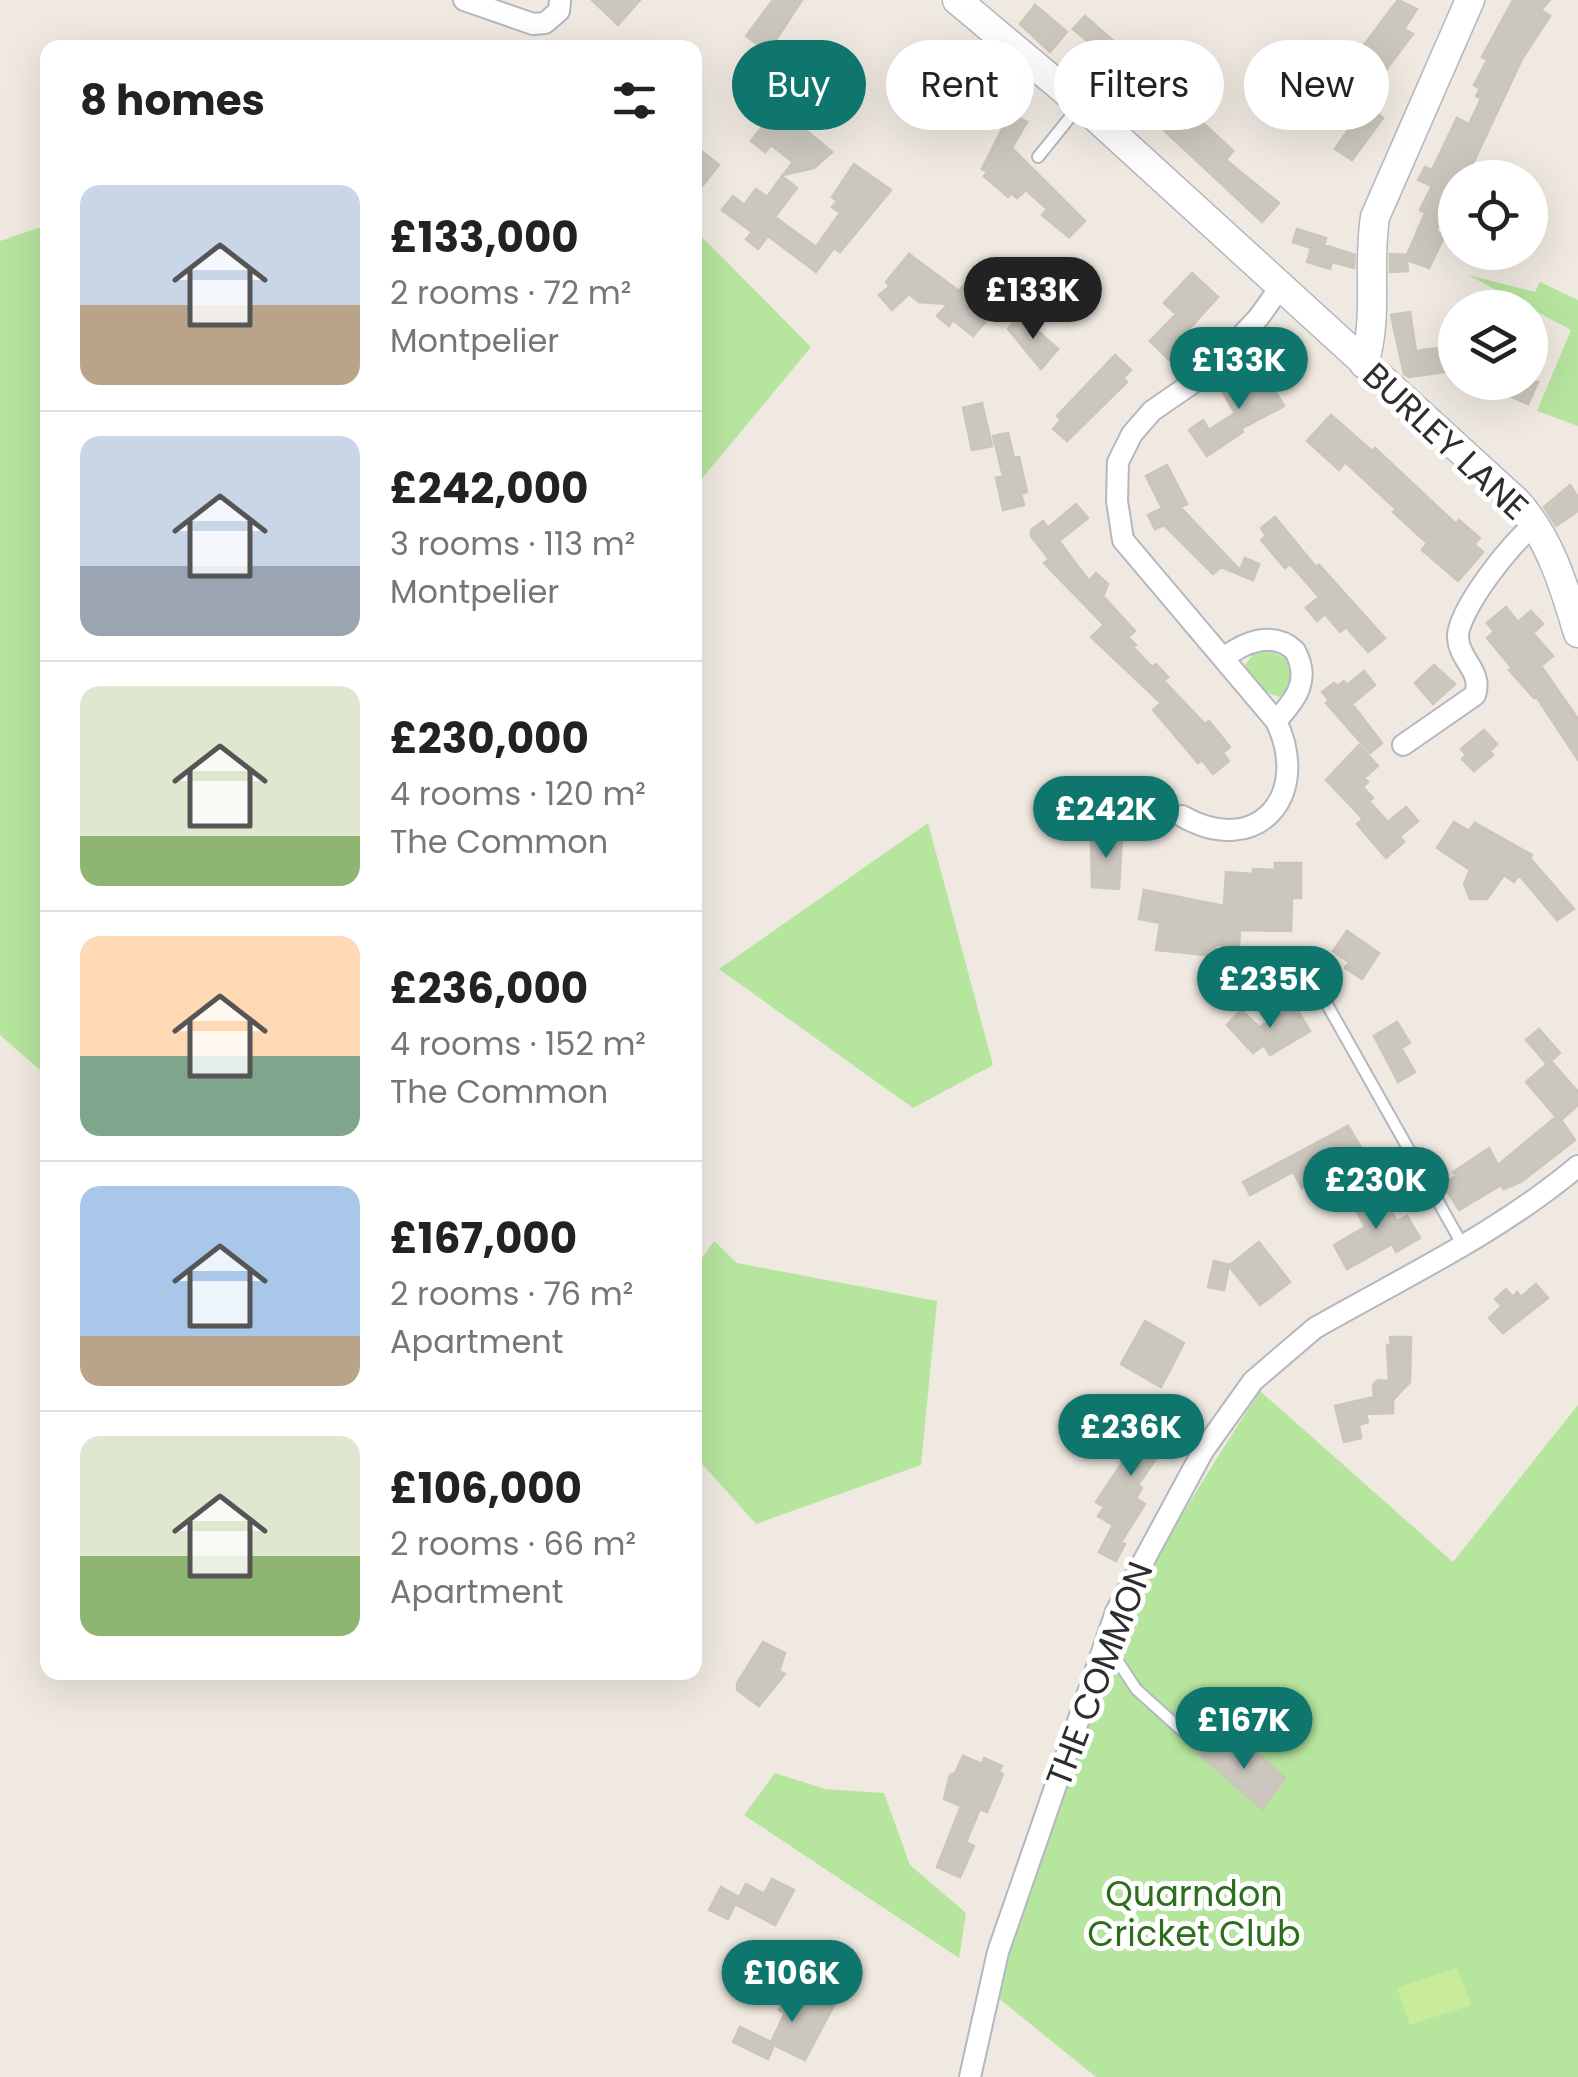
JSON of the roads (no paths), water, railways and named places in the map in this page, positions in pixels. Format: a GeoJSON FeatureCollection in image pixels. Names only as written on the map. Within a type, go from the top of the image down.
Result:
{"type":"FeatureCollection","features":[{"type":"Feature","properties":{"kind":"street"},"geometry":{"type":"LineString","coordinates":[[464,0],[533,24],[545,23],[559,11],[560,1]]}},
{"type":"Feature","properties":{"kind":"street","name":"BURLEY LANE"},"geometry":{"type":"LineString","coordinates":[[957,0],[1054,81]]}},
{"type":"Feature","properties":{"kind":"street"},"geometry":{"type":"LineString","coordinates":[[1364,364],[1372,332],[1371,243],[1375,217],[1470,0]]}},
{"type":"Feature","properties":{"kind":"street","name":"BURLEY LANE"},"geometry":{"type":"LineString","coordinates":[[1110,130],[1516,501],[1554,561],[1578,632]]}},
{"type":"Feature","properties":{"kind":"street"},"geometry":{"type":"LineString","coordinates":[[1182,816],[1210,830],[1246,828],[1277,807],[1291,770],[1276,721],[1123,540],[1116,501],[1118,462],[1132,434],[1152,411],[1207,373],[1281,286]]}},
{"type":"Feature","properties":{"kind":"street"},"geometry":{"type":"LineString","coordinates":[[1403,745],[1475,695],[1477,678],[1460,650],[1458,626],[1513,542],[1534,525]]}},
{"type":"Feature","properties":{"kind":"street"},"geometry":{"type":"LineString","coordinates":[[1224,658],[1240,645],[1262,640],[1276,640],[1295,650],[1304,679],[1296,700],[1276,721]]}},
{"type":"Feature","properties":{"kind":"street","name":"THE COMMON"},"geometry":{"type":"LineString","coordinates":[[970,2077],[998,1952],[1116,1612],[1178,1492],[1254,1381],[1315,1328],[1542,1196],[1578,1166]]}},
{"type":"Feature","properties":{"kind":"lane"},"geometry":{"type":"LineString","coordinates":[[1038,157],[1060,130]]}},
{"type":"Feature","properties":{"kind":"lane"},"geometry":{"type":"LineString","coordinates":[[1306,966],[1462,1244]]}},
{"type":"Feature","properties":{"kind":"lane"},"geometry":{"type":"LineString","coordinates":[[1106,1644],[1136,1689],[1197,1744]]}},
{"type":"Feature","properties":{"kind":"park label","name":"Quarndon Cricket Club"},"geometry":{"type":"Point","coordinates":[1194,1913]}}]}
